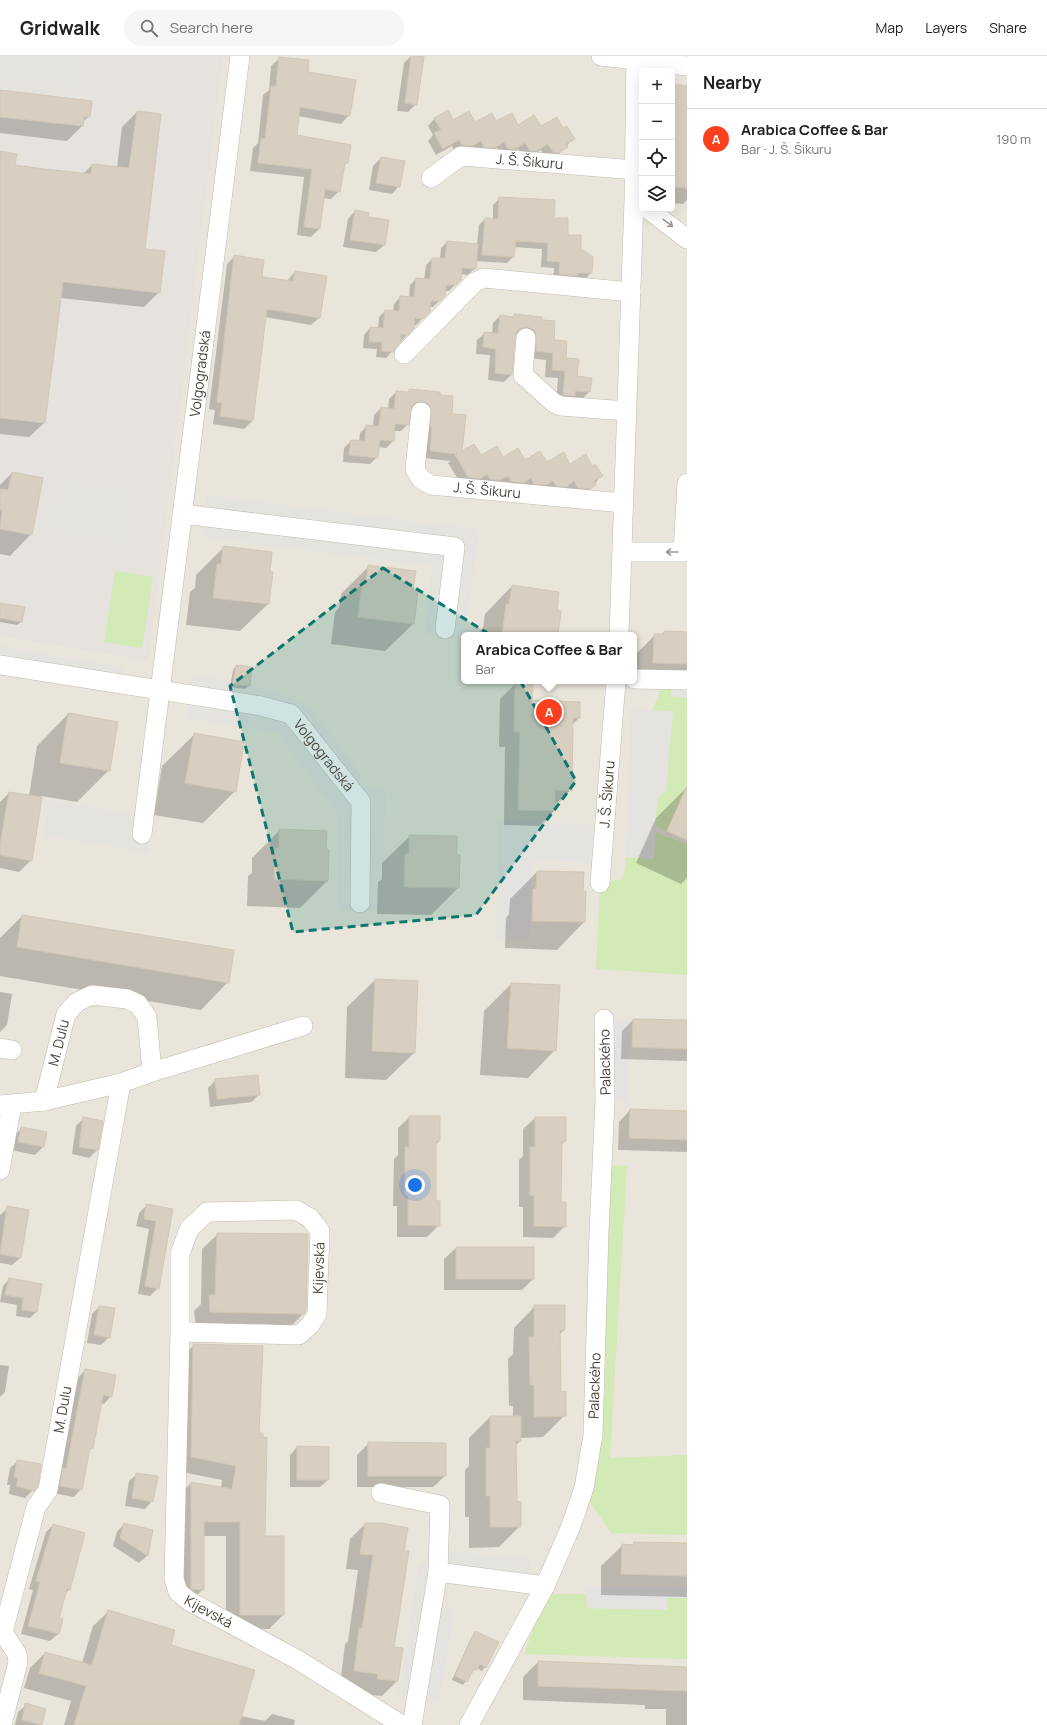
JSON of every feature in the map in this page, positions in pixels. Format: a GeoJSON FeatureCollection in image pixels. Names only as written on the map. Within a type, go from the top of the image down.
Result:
{"type":"FeatureCollection","features":[{"type":"Feature","properties":{"kind":"street","name":"Volgogradská"},"geometry":{"type":"LineString","coordinates":[[142,834],[240,56]]}},
{"type":"Feature","properties":{"kind":"street"},"geometry":{"type":"LineString","coordinates":[[601,56],[636,58],[687,66]]}},
{"type":"Feature","properties":{"kind":"street"},"geometry":{"type":"LineString","coordinates":[[636,58],[635,170],[639,193]]}},
{"type":"Feature","properties":{"kind":"street","name":"J. Š. Šikuru"},"geometry":{"type":"LineString","coordinates":[[431,178],[461,156],[635,170]]}},
{"type":"Feature","properties":{"kind":"street"},"geometry":{"type":"LineString","coordinates":[[619,632],[631,292],[640,212]]}},
{"type":"Feature","properties":{"kind":"street"},"geometry":{"type":"LineString","coordinates":[[651,212],[687,238]]}},
{"type":"Feature","properties":{"kind":"street"},"geometry":{"type":"LineString","coordinates":[[404,354],[476,282],[484,278],[631,292]]}},
{"type":"Feature","properties":{"kind":"street"},"geometry":{"type":"LineString","coordinates":[[526,338],[523,375],[554,403],[561,406],[626,411]]}},
{"type":"Feature","properties":{"kind":"street","name":"J. Š. Šikuru"},"geometry":{"type":"LineString","coordinates":[[421,412],[415,469],[421,479],[431,485],[623,503]]}},
{"type":"Feature","properties":{"kind":"street"},"geometry":{"type":"LineString","coordinates":[[622,552],[683,552],[687,483]]}},
{"type":"Feature","properties":{"kind":"street"},"geometry":{"type":"LineString","coordinates":[[182,514],[455,547],[445,629]]}},
{"type":"Feature","properties":{"kind":"street","name":"Volgogradská"},"geometry":{"type":"LineString","coordinates":[[0,665],[261,706],[290,714],[361,802],[360,903]]}},
{"type":"Feature","properties":{"kind":"street"},"geometry":{"type":"LineString","coordinates":[[637,679],[687,680]]}},
{"type":"Feature","properties":{"kind":"street","name":"J. Š. Šikuru"},"geometry":{"type":"LineString","coordinates":[[600,883],[616,684]]}},
{"type":"Feature","properties":{"kind":"street","name":"M. Dulu"},"geometry":{"type":"LineString","coordinates":[[44,1101],[66,1014],[77,1002],[92,995],[128,1000],[138,1004],[147,1017],[152,1072]]}},
{"type":"Feature","properties":{"kind":"street","name":"Palackého"},"geometry":{"type":"LineString","coordinates":[[469,1725],[545,1586],[571,1526],[584,1488],[593,1435],[599,1232],[605,1101],[604,1019]]}},
{"type":"Feature","properties":{"kind":"street"},"geometry":{"type":"LineString","coordinates":[[0,1170],[6,1105],[44,1101],[121,1083],[152,1072],[303,1026]]}},
{"type":"Feature","properties":{"kind":"street","name":"M. Dulu"},"geometry":{"type":"LineString","coordinates":[[2,1725],[18,1662],[17,1654],[3,1632],[36,1507],[48,1490],[121,1083]]}},
{"type":"Feature","properties":{"kind":"street","name":"Kijevská"},"geometry":{"type":"LineString","coordinates":[[180,1332],[299,1334],[310,1325],[317,1314],[320,1231],[310,1218],[296,1210],[207,1212],[189,1229],[180,1254],[180,1332],[174,1579],[178,1592],[189,1601],[298,1660],[402,1725]]}},
{"type":"Feature","properties":{"kind":"street"},"geometry":{"type":"LineString","coordinates":[[381,1493],[440,1505],[438,1572],[412,1725]]}},
{"type":"Feature","properties":{"kind":"street"},"geometry":{"type":"LineString","coordinates":[[438,1572],[545,1586]]}},
{"type":"Feature","properties":{"kind":"highlighted area"},"geometry":{"type":"Polygon","coordinates":[[[383,568],[497,639],[576,781],[476,915],[293,932],[230,686],[383,568]]]}},
{"type":"Feature","properties":{"kind":"shaded area"},"geometry":{"type":"Polygon","coordinates":[[[0,56],[224,56],[149,661],[0,637],[0,56]]]}},
{"type":"Feature","properties":{"kind":"shaded area"},"geometry":{"type":"Polygon","coordinates":[[[0,56],[98,56],[94,84],[0,73],[0,56]]]}},
{"type":"Feature","properties":{"kind":"shaded area"},"geometry":{"type":"Polygon","coordinates":[[[224,56],[687,56],[687,1725],[0,1725],[0,637],[149,661],[224,56]]]}},
{"type":"Feature","properties":{"kind":"shaded area"},"geometry":{"type":"Polygon","coordinates":[[[64,480],[146,495],[139,544],[57,528],[64,480]]]}},
{"type":"Feature","properties":{"kind":"shaded area"},"geometry":{"type":"Polygon","coordinates":[[[207,495],[479,530],[465,632],[461,632],[461,639],[425,633],[432,566],[204,537],[207,495]]]}},
{"type":"Feature","properties":{"kind":"shaded area"},"geometry":{"type":"Polygon","coordinates":[[[0,646],[124,667],[119,695],[0,676],[0,646]]]}},
{"type":"Feature","properties":{"kind":"shaded area"},"geometry":{"type":"Polygon","coordinates":[[[670,668],[687,668],[687,698],[671,697],[670,668]]]}},
{"type":"Feature","properties":{"kind":"shaded area"},"geometry":{"type":"Polygon","coordinates":[[[192,675],[260,687],[311,707],[357,770],[363,786],[386,789],[381,911],[338,910],[338,814],[277,732],[186,718],[192,675]]]}},
{"type":"Feature","properties":{"kind":"shaded area"},"geometry":{"type":"Polygon","coordinates":[[[631,710],[673,711],[666,791],[657,798],[654,859],[626,857],[631,710]]]}},
{"type":"Feature","properties":{"kind":"shaded area"},"geometry":{"type":"Polygon","coordinates":[[[49,800],[153,817],[148,853],[44,836],[49,800]]]}},
{"type":"Feature","properties":{"kind":"shaded area"},"geometry":{"type":"Polygon","coordinates":[[[499,821],[593,824],[592,863],[532,861],[529,940],[496,939],[499,821]]]}},
{"type":"Feature","properties":{"kind":"shaded area"},"geometry":{"type":"Polygon","coordinates":[[[609,1020],[630,1021],[627,1102],[605,1101],[609,1020]]]}},
{"type":"Feature","properties":{"kind":"shaded area"},"geometry":{"type":"Polygon","coordinates":[[[440,1550],[530,1559],[526,1592],[445,1582],[443,1603],[453,1616],[439,1703],[398,1695],[420,1562],[440,1565],[440,1550]]]}},
{"type":"Feature","properties":{"kind":"shaded area"},"geometry":{"type":"Polygon","coordinates":[[[585,1586],[687,1586],[687,1598],[667,1598],[667,1610],[587,1608],[585,1586]]]}},
{"type":"Feature","properties":{"kind":"green space"},"geometry":{"type":"Polygon","coordinates":[[[115,571],[153,577],[142,648],[104,642],[115,571]]]}},
{"type":"Feature","properties":{"kind":"green space"},"geometry":{"type":"Polygon","coordinates":[[[671,687],[687,696],[687,786],[667,831],[655,826],[657,798],[666,791],[652,711],[660,691],[671,687]]]}},
{"type":"Feature","properties":{"kind":"green space"},"geometry":{"type":"Polygon","coordinates":[[[655,832],[687,844],[687,975],[596,969],[600,883],[623,879],[626,857],[654,859],[655,832]]]}},
{"type":"Feature","properties":{"kind":"green space"},"geometry":{"type":"Polygon","coordinates":[[[608,1165],[627,1166],[610,1458],[687,1455],[687,1535],[611,1533],[587,1498],[598,1466],[605,1392],[608,1165]]]}},
{"type":"Feature","properties":{"kind":"green space"},"geometry":{"type":"Polygon","coordinates":[[[553,1594],[586,1594],[587,1608],[667,1610],[666,1598],[687,1598],[687,1659],[525,1654],[536,1622],[553,1594]]]}},
{"type":"Feature","properties":{"kind":"building"},"geometry":{"type":"Polygon","coordinates":[[[411,56],[424,56],[417,105],[405,103],[411,56]]]}},
{"type":"Feature","properties":{"kind":"building"},"geometry":{"type":"Polygon","coordinates":[[[279,57],[309,60],[308,72],[356,80],[350,116],[300,107],[297,135],[351,145],[348,163],[345,163],[340,192],[325,189],[320,229],[304,227],[312,169],[258,163],[261,138],[265,139],[271,86],[276,86],[279,57]]]}},
{"type":"Feature","properties":{"kind":"building"},"geometry":{"type":"Polygon","coordinates":[[[675,84],[687,86],[687,188],[675,187],[675,84]]]}},
{"type":"Feature","properties":{"kind":"building"},"geometry":{"type":"Polygon","coordinates":[[[0,90],[92,101],[90,117],[84,117],[83,126],[0,117],[0,90]]]}},
{"type":"Feature","properties":{"kind":"building"},"geometry":{"type":"Polygon","coordinates":[[[448,110],[453,120],[469,111],[475,122],[492,113],[496,121],[512,113],[518,125],[534,115],[541,126],[557,117],[563,128],[567,126],[575,139],[566,144],[568,147],[558,153],[553,152],[548,144],[536,151],[530,151],[525,143],[515,149],[508,149],[504,142],[495,148],[484,147],[481,141],[472,146],[462,145],[459,140],[443,149],[434,133],[441,130],[434,118],[448,110]]]}},
{"type":"Feature","properties":{"kind":"building"},"geometry":{"type":"Polygon","coordinates":[[[137,111],[161,114],[145,249],[165,251],[160,293],[63,282],[45,423],[0,418],[0,151],[17,154],[15,165],[44,169],[91,174],[92,164],[129,168],[137,111]]]}},
{"type":"Feature","properties":{"kind":"building"},"geometry":{"type":"Polygon","coordinates":[[[381,157],[405,161],[400,187],[376,183],[381,157]]]}},
{"type":"Feature","properties":{"kind":"building"},"geometry":{"type":"Polygon","coordinates":[[[499,197],[555,200],[554,218],[568,218],[568,235],[581,235],[581,248],[593,257],[592,273],[577,273],[577,276],[559,274],[560,262],[547,261],[548,243],[516,241],[514,257],[482,255],[485,218],[498,219],[499,197]]]}},
{"type":"Feature","properties":{"kind":"building"},"geometry":{"type":"Polygon","coordinates":[[[355,210],[369,213],[368,217],[389,220],[385,245],[350,240],[355,210]]]}},
{"type":"Feature","properties":{"kind":"building"},"geometry":{"type":"Polygon","coordinates":[[[447,241],[478,244],[476,269],[462,268],[461,280],[456,285],[446,285],[445,296],[440,301],[431,301],[430,312],[423,319],[415,318],[414,328],[408,335],[401,334],[401,342],[393,352],[382,351],[382,342],[369,342],[370,327],[383,328],[385,310],[399,311],[400,296],[414,297],[416,278],[430,279],[432,258],[445,258],[447,241]]]}},
{"type":"Feature","properties":{"kind":"building"},"geometry":{"type":"Polygon","coordinates":[[[234,255],[264,260],[262,277],[293,281],[295,271],[327,276],[320,318],[267,309],[253,421],[220,416],[222,403],[217,402],[234,255]]]}},
{"type":"Feature","properties":{"kind":"building"},"geometry":{"type":"Polygon","coordinates":[[[514,314],[542,317],[542,320],[555,321],[554,340],[567,341],[566,358],[579,359],[577,376],[592,378],[590,392],[575,391],[575,396],[563,395],[565,371],[552,370],[553,353],[536,351],[536,334],[533,329],[527,327],[521,328],[517,331],[515,337],[512,375],[495,373],[496,349],[483,347],[484,332],[498,333],[500,315],[513,317],[514,314]]]}},
{"type":"Feature","properties":{"kind":"building"},"geometry":{"type":"Polygon","coordinates":[[[409,389],[440,392],[440,395],[453,396],[452,414],[466,415],[462,451],[474,444],[481,455],[497,446],[503,457],[518,448],[525,460],[540,451],[547,462],[564,452],[570,464],[586,454],[592,466],[595,464],[603,476],[594,481],[596,485],[590,489],[578,488],[574,481],[566,487],[556,486],[553,481],[546,485],[534,484],[531,478],[523,483],[511,481],[508,476],[500,480],[490,479],[487,474],[480,479],[468,477],[455,455],[457,454],[430,451],[432,427],[430,427],[431,408],[427,403],[422,401],[416,402],[412,406],[409,425],[395,424],[394,441],[380,440],[378,458],[349,455],[351,440],[365,441],[366,425],[379,426],[381,407],[394,409],[396,391],[409,392],[409,389]]]}},
{"type":"Feature","properties":{"kind":"building"},"geometry":{"type":"Polygon","coordinates":[[[12,472],[43,478],[32,535],[0,529],[2,510],[0,510],[0,489],[8,490],[12,472]]]}},
{"type":"Feature","properties":{"kind":"building"},"geometry":{"type":"Polygon","coordinates":[[[223,546],[272,552],[270,571],[273,572],[269,604],[213,598],[217,564],[221,564],[223,546]]]}},
{"type":"Feature","properties":{"kind":"building"},"geometry":{"type":"Polygon","coordinates":[[[368,565],[416,571],[413,590],[418,591],[414,624],[358,617],[362,584],[366,584],[368,565]]]}},
{"type":"Feature","properties":{"kind":"building"},"geometry":{"type":"Polygon","coordinates":[[[512,585],[559,592],[557,610],[561,611],[558,632],[502,632],[506,604],[509,604],[512,585]]]}},
{"type":"Feature","properties":{"kind":"building"},"geometry":{"type":"Polygon","coordinates":[[[0,603],[25,607],[22,622],[0,618],[0,603]]]}},
{"type":"Feature","properties":{"kind":"building"},"geometry":{"type":"Polygon","coordinates":[[[664,631],[687,632],[687,664],[653,663],[654,634],[664,634],[664,631]]]}},
{"type":"Feature","properties":{"kind":"building"},"geometry":{"type":"Polygon","coordinates":[[[236,665],[252,667],[250,686],[233,684],[236,665]]]}},
{"type":"Feature","properties":{"kind":"building"},"geometry":{"type":"Polygon","coordinates":[[[515,684],[533,684],[532,700],[580,702],[580,718],[573,718],[572,791],[555,790],[555,811],[518,810],[520,732],[514,732],[515,684]]]}},
{"type":"Feature","properties":{"kind":"building"},"geometry":{"type":"Polygon","coordinates":[[[68,713],[118,722],[110,771],[60,763],[68,713]]]}},
{"type":"Feature","properties":{"kind":"building"},"geometry":{"type":"Polygon","coordinates":[[[194,733],[244,742],[236,792],[185,783],[194,733]]]}},
{"type":"Feature","properties":{"kind":"building"},"geometry":{"type":"Polygon","coordinates":[[[687,786],[687,840],[667,831],[687,786]]]}},
{"type":"Feature","properties":{"kind":"building"},"geometry":{"type":"Polygon","coordinates":[[[9,792],[42,797],[32,861],[0,855],[0,845],[9,792]]]}},
{"type":"Feature","properties":{"kind":"building"},"geometry":{"type":"Polygon","coordinates":[[[279,829],[327,831],[326,849],[329,850],[328,881],[274,879],[275,848],[279,848],[279,829]]]}},
{"type":"Feature","properties":{"kind":"building"},"geometry":{"type":"Polygon","coordinates":[[[409,835],[457,836],[457,855],[460,855],[459,888],[404,887],[405,854],[409,854],[409,835]]]}},
{"type":"Feature","properties":{"kind":"building"},"geometry":{"type":"Polygon","coordinates":[[[537,871],[584,872],[583,891],[586,891],[585,922],[532,921],[533,889],[536,889],[537,871]]]}},
{"type":"Feature","properties":{"kind":"building"},"geometry":{"type":"Polygon","coordinates":[[[22,915],[234,950],[229,983],[17,947],[22,915]]]}},
{"type":"Feature","properties":{"kind":"building"},"geometry":{"type":"Polygon","coordinates":[[[375,979],[418,981],[415,1053],[372,1051],[375,979]]]}},
{"type":"Feature","properties":{"kind":"building"},"geometry":{"type":"Polygon","coordinates":[[[511,983],[560,985],[556,1051],[507,1048],[511,983]]]}},
{"type":"Feature","properties":{"kind":"building"},"geometry":{"type":"Polygon","coordinates":[[[633,1019],[687,1020],[687,1049],[632,1047],[633,1019]]]}},
{"type":"Feature","properties":{"kind":"building"},"geometry":{"type":"Polygon","coordinates":[[[258,1075],[260,1095],[217,1099],[215,1079],[258,1075]]]}},
{"type":"Feature","properties":{"kind":"building"},"geometry":{"type":"Polygon","coordinates":[[[630,1109],[687,1111],[687,1140],[629,1138],[630,1109]]]}},
{"type":"Feature","properties":{"kind":"building"},"geometry":{"type":"Polygon","coordinates":[[[409,1116],[440,1116],[440,1141],[436,1141],[436,1201],[440,1201],[440,1226],[408,1225],[408,1195],[405,1195],[405,1147],[409,1147],[409,1116]]]}},
{"type":"Feature","properties":{"kind":"building"},"geometry":{"type":"Polygon","coordinates":[[[83,1117],[103,1121],[98,1150],[79,1147],[83,1117]]]}},
{"type":"Feature","properties":{"kind":"building"},"geometry":{"type":"Polygon","coordinates":[[[535,1117],[566,1117],[566,1141],[562,1141],[561,1202],[566,1202],[566,1227],[534,1226],[534,1195],[530,1196],[530,1147],[535,1147],[535,1117]]]}},
{"type":"Feature","properties":{"kind":"building"},"geometry":{"type":"Polygon","coordinates":[[[21,1127],[47,1132],[44,1147],[18,1142],[21,1127]]]}},
{"type":"Feature","properties":{"kind":"building"},"geometry":{"type":"Polygon","coordinates":[[[146,1204],[173,1209],[159,1289],[145,1286],[156,1221],[144,1219],[146,1204]]]}},
{"type":"Feature","properties":{"kind":"building"},"geometry":{"type":"Polygon","coordinates":[[[7,1206],[29,1210],[21,1258],[0,1254],[7,1206]]]}},
{"type":"Feature","properties":{"kind":"building"},"geometry":{"type":"Polygon","coordinates":[[[217,1233],[308,1234],[306,1311],[304,1314],[210,1312],[209,1295],[215,1295],[217,1233]]]}},
{"type":"Feature","properties":{"kind":"building"},"geometry":{"type":"Polygon","coordinates":[[[456,1247],[534,1247],[534,1279],[456,1279],[456,1247]]]}},
{"type":"Feature","properties":{"kind":"building"},"geometry":{"type":"Polygon","coordinates":[[[9,1278],[42,1284],[37,1312],[22,1310],[23,1298],[5,1295],[9,1278]]]}},
{"type":"Feature","properties":{"kind":"building"},"geometry":{"type":"Polygon","coordinates":[[[534,1305],[565,1305],[565,1330],[560,1330],[561,1392],[566,1391],[566,1416],[534,1417],[534,1385],[530,1385],[529,1337],[534,1337],[534,1305]]]}},
{"type":"Feature","properties":{"kind":"building"},"geometry":{"type":"Polygon","coordinates":[[[99,1306],[115,1308],[110,1338],[94,1335],[99,1306]]]}},
{"type":"Feature","properties":{"kind":"building"},"geometry":{"type":"Polygon","coordinates":[[[193,1344],[263,1346],[259,1433],[263,1433],[263,1437],[267,1438],[265,1536],[284,1536],[284,1615],[240,1615],[240,1522],[204,1522],[204,1590],[191,1589],[191,1482],[232,1489],[236,1466],[191,1457],[193,1344]]]}},
{"type":"Feature","properties":{"kind":"building"},"geometry":{"type":"Polygon","coordinates":[[[85,1369],[116,1375],[112,1397],[103,1395],[93,1449],[90,1448],[82,1490],[60,1486],[63,1468],[66,1469],[85,1369]]]}},
{"type":"Feature","properties":{"kind":"building"},"geometry":{"type":"Polygon","coordinates":[[[490,1416],[521,1416],[521,1441],[516,1441],[517,1501],[521,1502],[521,1527],[490,1527],[490,1496],[486,1496],[486,1448],[490,1448],[490,1416]]]}},
{"type":"Feature","properties":{"kind":"building"},"geometry":{"type":"Polygon","coordinates":[[[368,1442],[446,1443],[446,1476],[368,1476],[368,1442]]]}},
{"type":"Feature","properties":{"kind":"building"},"geometry":{"type":"Polygon","coordinates":[[[297,1446],[329,1447],[329,1480],[297,1480],[297,1446]]]}},
{"type":"Feature","properties":{"kind":"building"},"geometry":{"type":"Polygon","coordinates":[[[17,1460],[41,1464],[38,1486],[34,1491],[16,1486],[18,1478],[14,1477],[17,1460]]]}},
{"type":"Feature","properties":{"kind":"building"},"geometry":{"type":"Polygon","coordinates":[[[136,1473],[158,1476],[153,1502],[132,1498],[136,1473]]]}},
{"type":"Feature","properties":{"kind":"building"},"geometry":{"type":"Polygon","coordinates":[[[124,1523],[153,1530],[148,1556],[120,1538],[124,1523]]]}},
{"type":"Feature","properties":{"kind":"building"},"geometry":{"type":"Polygon","coordinates":[[[365,1523],[381,1523],[408,1528],[404,1551],[409,1551],[394,1647],[403,1648],[398,1681],[377,1679],[378,1674],[354,1671],[359,1628],[362,1629],[373,1555],[360,1554],[365,1523]]]}},
{"type":"Feature","properties":{"kind":"building"},"geometry":{"type":"Polygon","coordinates":[[[53,1524],[85,1533],[70,1590],[67,1589],[59,1618],[63,1619],[59,1634],[28,1626],[40,1582],[36,1581],[53,1524]]]}},
{"type":"Feature","properties":{"kind":"building"},"geometry":{"type":"Polygon","coordinates":[[[634,1542],[687,1543],[687,1576],[621,1574],[622,1544],[633,1545],[634,1542]]]}},
{"type":"Feature","properties":{"kind":"building"},"geometry":{"type":"Polygon","coordinates":[[[108,1610],[175,1630],[171,1645],[255,1670],[239,1725],[74,1725],[86,1686],[39,1673],[45,1652],[92,1665],[108,1610]]]}},
{"type":"Feature","properties":{"kind":"building"},"geometry":{"type":"Polygon","coordinates":[[[475,1631],[499,1642],[486,1668],[480,1664],[477,1670],[474,1669],[467,1682],[455,1676],[475,1631]]]}},
{"type":"Feature","properties":{"kind":"building"},"geometry":{"type":"Polygon","coordinates":[[[538,1661],[687,1667],[687,1691],[538,1686],[538,1661]]]}},
{"type":"Feature","properties":{"kind":"building"},"geometry":{"type":"Polygon","coordinates":[[[25,1703],[46,1709],[42,1725],[22,1720],[25,1703]]]}},
{"type":"Feature","properties":{"kind":"place","name":"Arabica Coffee & Bar"},"geometry":{"type":"Point","coordinates":[549,712]}}]}
